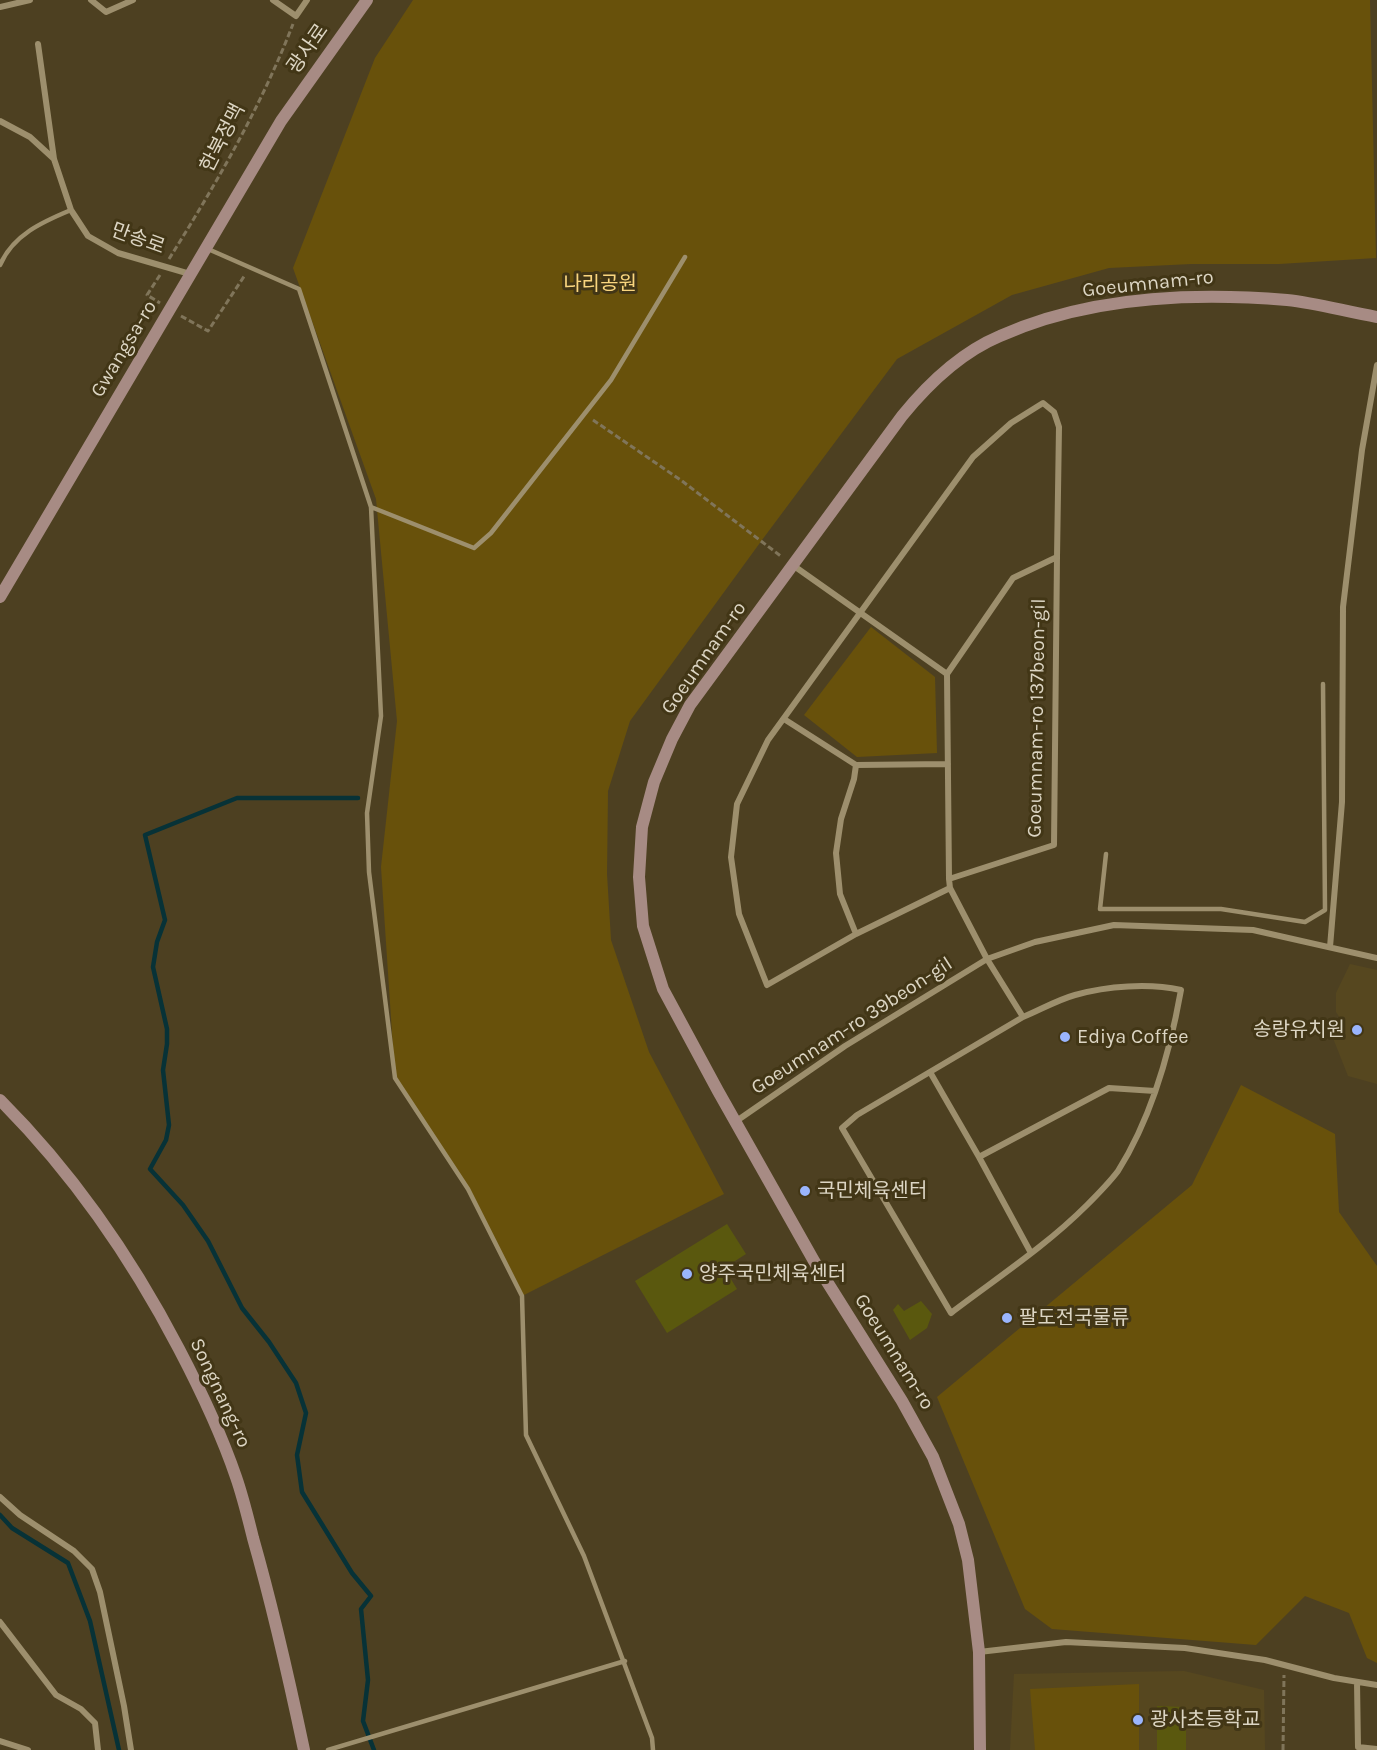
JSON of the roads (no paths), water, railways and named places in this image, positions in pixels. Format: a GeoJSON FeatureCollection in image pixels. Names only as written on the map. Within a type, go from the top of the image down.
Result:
{"type":"FeatureCollection","features":[{"type":"Feature","properties":{"kind":"street"},"geometry":{"type":"LineString","coordinates":[[0,7],[30,0]]}},
{"type":"Feature","properties":{"kind":"street"},"geometry":{"type":"LineString","coordinates":[[91,0],[106,12],[132,0]]}},
{"type":"Feature","properties":{"kind":"street"},"geometry":{"type":"LineString","coordinates":[[273,0],[296,16],[307,0]]}},
{"type":"Feature","properties":{"kind":"street","name":"광사로"},"geometry":{"type":"LineString","coordinates":[[206,248],[281,121],[367,0]]}},
{"type":"Feature","properties":{"kind":"street","name":"만송로"},"geometry":{"type":"LineString","coordinates":[[38,44],[54,159],[71,210],[88,236],[118,254],[190,274]]}},
{"type":"Feature","properties":{"kind":"street","name":"만송로"},"geometry":{"type":"LineString","coordinates":[[0,121],[30,137],[54,159]]}},
{"type":"Feature","properties":{"kind":"street","name":"Gwangsa-ro"},"geometry":{"type":"LineString","coordinates":[[0,597],[206,248]]}},
{"type":"Feature","properties":{"kind":"street","name":"Goeumnam-ro"},"geometry":{"type":"LineString","coordinates":[[980,1750],[980,1652],[966,1551],[959,1524],[933,1457],[902,1401],[814,1261],[663,989],[643,926],[639,877],[642,827],[654,782],[672,739],[690,705],[918,396],[957,363],[998,336],[1055,316],[1098,305],[1216,296],[1290,300],[1377,317]]}},
{"type":"Feature","properties":{"kind":"street"},"geometry":{"type":"LineString","coordinates":[[1330,948],[1342,802],[1342,607],[1362,450],[1377,365]]}},
{"type":"Feature","properties":{"kind":"street","name":"Goeumnam-ro 137beon-gil"},"geometry":{"type":"LineString","coordinates":[[950,879],[1054,845],[1059,428],[1054,412],[1043,403],[1011,423],[973,457],[768,740],[737,804],[731,857],[739,914],[767,985],[856,934],[950,888]]}},
{"type":"Feature","properties":{"kind":"street","name":"Goeumnam-ro 137beon-gil"},"geometry":{"type":"LineString","coordinates":[[948,674],[1013,578],[1057,557]]}},
{"type":"Feature","properties":{"kind":"street"},"geometry":{"type":"LineString","coordinates":[[794,566],[948,674],[950,888],[987,959],[1023,1017]]}},
{"type":"Feature","properties":{"kind":"street"},"geometry":{"type":"LineString","coordinates":[[784,719],[856,765],[948,764]]}},
{"type":"Feature","properties":{"kind":"street"},"geometry":{"type":"LineString","coordinates":[[856,765],[854,779],[841,819],[836,853],[840,894],[856,934]]}},
{"type":"Feature","properties":{"kind":"street","name":"Goeumnam-ro 39beon-gil"},"geometry":{"type":"LineString","coordinates":[[735,1122],[845,1047],[987,959],[1035,942],[1114,925],[1253,930],[1377,958]]}},
{"type":"Feature","properties":{"kind":"street"},"geometry":{"type":"LineString","coordinates":[[1161,986],[1181,990],[1174,1029],[1155,1091],[1137,1137],[1117,1172],[1078,1214],[951,1313],[842,1128],[857,1115],[930,1072],[1023,1017],[1075,995],[1123,987],[1161,986]]}},
{"type":"Feature","properties":{"kind":"street"},"geometry":{"type":"LineString","coordinates":[[930,1072],[1030,1253]]}},
{"type":"Feature","properties":{"kind":"street"},"geometry":{"type":"LineString","coordinates":[[979,1157],[1109,1088],[1155,1091]]}},
{"type":"Feature","properties":{"kind":"street","name":"Songnang-ro"},"geometry":{"type":"LineString","coordinates":[[0,1100],[26,1126],[73,1182],[117,1242],[156,1305],[201,1391],[236,1477],[281,1645],[304,1750]]}},
{"type":"Feature","properties":{"kind":"street"},"geometry":{"type":"LineString","coordinates":[[0,1497],[20,1515],[74,1551],[92,1569],[100,1592],[131,1750]]}},
{"type":"Feature","properties":{"kind":"street"},"geometry":{"type":"LineString","coordinates":[[0,1622],[56,1695],[81,1709],[94,1723],[98,1750]]}},
{"type":"Feature","properties":{"kind":"street"},"geometry":{"type":"LineString","coordinates":[[980,1652],[1066,1642],[1185,1648],[1265,1660],[1377,1685]]}},
{"type":"Feature","properties":{"kind":"street"},"geometry":{"type":"LineString","coordinates":[[1357,1682],[1358,1749],[1377,1749]]}},
{"type":"Feature","properties":{"kind":"street"},"geometry":{"type":"LineString","coordinates":[[0,1741],[28,1750]]}},
{"type":"Feature","properties":{"kind":"lane"},"geometry":{"type":"LineString","coordinates":[[0,265],[5,254],[21,236],[49,219],[71,210]]}},
{"type":"Feature","properties":{"kind":"lane"},"geometry":{"type":"LineString","coordinates":[[206,248],[299,289],[371,507],[381,716],[368,813],[369,872],[395,1078],[468,1189],[522,1296],[526,1435],[584,1556],[625,1661],[652,1738],[653,1750]]}},
{"type":"Feature","properties":{"kind":"lane"},"geometry":{"type":"LineString","coordinates":[[371,507],[474,548],[491,533],[611,380],[685,257]]}},
{"type":"Feature","properties":{"kind":"lane"},"geometry":{"type":"LineString","coordinates":[[1106,854],[1100,909],[1221,909],[1305,922],[1325,910],[1323,684]]}},
{"type":"Feature","properties":{"kind":"lane"},"geometry":{"type":"LineString","coordinates":[[328,1750],[625,1661]]}},
{"type":"Feature","properties":{"kind":"waterway"},"geometry":{"type":"LineString","coordinates":[[358,798],[237,798],[145,835],[165,920],[157,942],[153,967],[167,1029],[163,1070],[169,1125],[166,1140],[150,1169],[183,1205],[208,1241],[242,1308],[269,1342],[296,1383],[306,1413],[297,1455],[302,1492],[352,1573],[371,1596],[361,1609],[368,1680],[363,1721],[374,1750]]}},
{"type":"Feature","properties":{"kind":"waterway"},"geometry":{"type":"LineString","coordinates":[[0,1515],[12,1528],[68,1563],[90,1621],[119,1750]]}},
{"type":"Feature","properties":{"kind":"place","name":"송랑유치원"},"geometry":{"type":"Point","coordinates":[1357,1030]}},
{"type":"Feature","properties":{"kind":"place","name":"Ediya Coffee"},"geometry":{"type":"Point","coordinates":[1065,1037]}},
{"type":"Feature","properties":{"kind":"place","name":"국민체육센터"},"geometry":{"type":"Point","coordinates":[805,1191]}},
{"type":"Feature","properties":{"kind":"place","name":"양주국민체육센터"},"geometry":{"type":"Point","coordinates":[687,1274]}},
{"type":"Feature","properties":{"kind":"place","name":"팔도전국물류"},"geometry":{"type":"Point","coordinates":[1007,1318]}},
{"type":"Feature","properties":{"kind":"place","name":"광사초등학교"},"geometry":{"type":"Point","coordinates":[1138,1720]}},
{"type":"Feature","properties":{"kind":"park label","name":"나리공원"},"geometry":{"type":"Point","coordinates":[600,284]}}]}
